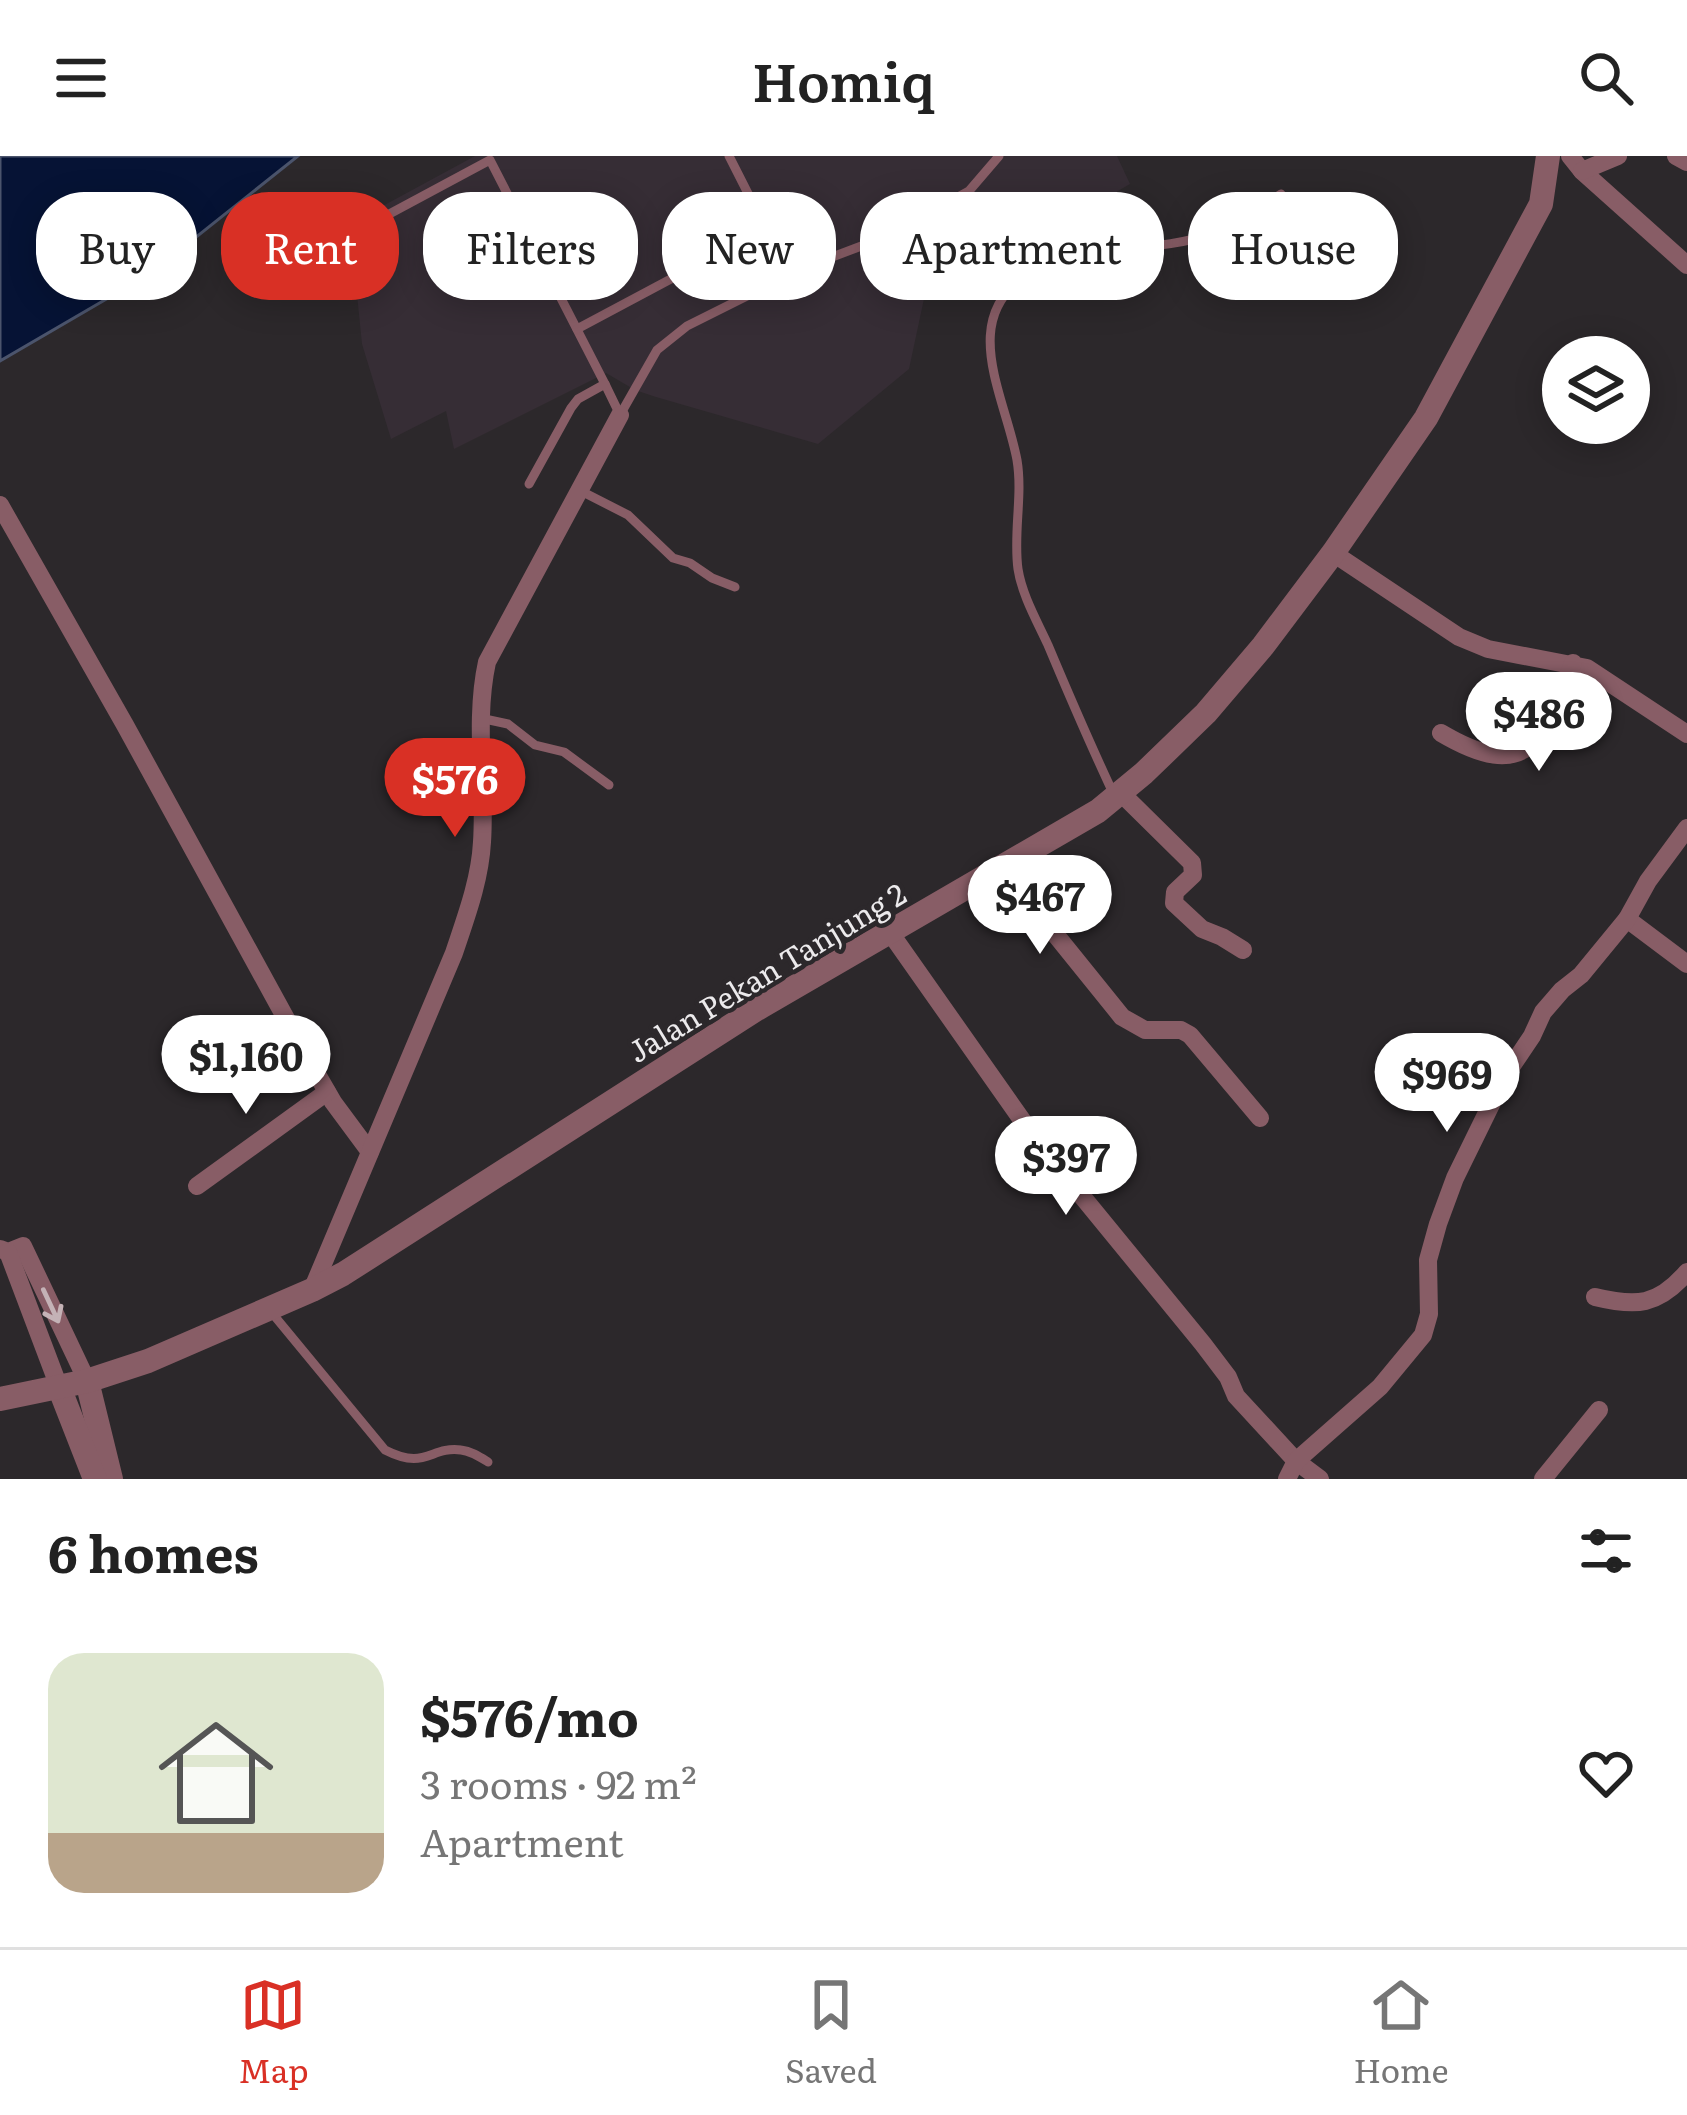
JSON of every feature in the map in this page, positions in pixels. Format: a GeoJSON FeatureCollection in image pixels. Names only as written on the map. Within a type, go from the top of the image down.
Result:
{"type":"FeatureCollection","features":[{"type":"Feature","properties":{"kind":"street","name":"Jalan Pekan Tanjung 2"},"geometry":{"type":"LineString","coordinates":[[0,1399],[87,1381],[148,1361],[312,1290],[757,1009],[1118,795],[1206,713],[1263,646],[1334,553],[1426,418],[1541,204],[1548,156]]}},
{"type":"Feature","properties":{"kind":"street"},"geometry":{"type":"LineString","coordinates":[[1576,164],[1618,156]]}},
{"type":"Feature","properties":{"kind":"street"},"geometry":{"type":"LineString","coordinates":[[1676,156],[1687,162]]}},
{"type":"Feature","properties":{"kind":"street"},"geometry":{"type":"LineString","coordinates":[[1576,164],[1687,265]]}},
{"type":"Feature","properties":{"kind":"street"},"geometry":{"type":"LineString","coordinates":[[312,1290],[454,952],[481,860],[480,718],[487,662],[620,415]]}},
{"type":"Feature","properties":{"kind":"street"},"geometry":{"type":"LineString","coordinates":[[0,505],[327,1092],[370,1152]]}},
{"type":"Feature","properties":{"kind":"street"},"geometry":{"type":"LineString","coordinates":[[1334,553],[1459,637],[1488,649],[1574,663],[1600,675],[1687,734]]}},
{"type":"Feature","properties":{"kind":"street"},"geometry":{"type":"LineString","coordinates":[[1441,733],[1486,754],[1522,753],[1537,741],[1551,718],[1574,663]]}},
{"type":"Feature","properties":{"kind":"street"},"geometry":{"type":"LineString","coordinates":[[1118,795],[1192,863],[1192,878],[1175,892],[1174,903],[1202,929],[1243,950]]}},
{"type":"Feature","properties":{"kind":"street"},"geometry":{"type":"LineString","coordinates":[[1292,1470],[1380,1387],[1423,1335],[1429,1314],[1428,1260],[1438,1224],[1505,1076],[1543,1012],[1627,920],[1648,881],[1687,828]]}},
{"type":"Feature","properties":{"kind":"street"},"geometry":{"type":"LineString","coordinates":[[1004,864],[1122,1017],[1145,1030],[1181,1030],[1190,1035],[1260,1118]]}},
{"type":"Feature","properties":{"kind":"street"},"geometry":{"type":"LineString","coordinates":[[1627,920],[1687,964]]}},
{"type":"Feature","properties":{"kind":"street"},"geometry":{"type":"LineString","coordinates":[[889,931],[1036,1140],[1203,1344],[1292,1470],[1320,1479]]}},
{"type":"Feature","properties":{"kind":"street"},"geometry":{"type":"LineString","coordinates":[[196,1186],[327,1092]]}},
{"type":"Feature","properties":{"kind":"street"},"geometry":{"type":"LineString","coordinates":[[95,1479],[4,1251],[23,1246],[87,1381],[111,1479]]}},
{"type":"Feature","properties":{"kind":"street"},"geometry":{"type":"LineString","coordinates":[[1595,1297],[1640,1303],[1660,1298],[1687,1272]]}},
{"type":"Feature","properties":{"kind":"street"},"geometry":{"type":"LineString","coordinates":[[1543,1479],[1599,1410]]}},
{"type":"Feature","properties":{"kind":"lane"},"geometry":{"type":"LineString","coordinates":[[729,156],[747,192]]}},
{"type":"Feature","properties":{"kind":"lane"},"geometry":{"type":"LineString","coordinates":[[836,255],[872,242],[968,191],[1000,156]]}},
{"type":"Feature","properties":{"kind":"lane"},"geometry":{"type":"LineString","coordinates":[[399,209],[494,158],[620,415]]}},
{"type":"Feature","properties":{"kind":"lane"},"geometry":{"type":"LineString","coordinates":[[1118,795],[1019,574],[1017,463],[990,363],[989,336],[996,309],[1008,289],[1069,254],[1188,240]]}},
{"type":"Feature","properties":{"kind":"lane"},"geometry":{"type":"LineString","coordinates":[[577,329],[662,283]]}},
{"type":"Feature","properties":{"kind":"lane"},"geometry":{"type":"LineString","coordinates":[[620,415],[658,350],[687,326],[741,300]]}},
{"type":"Feature","properties":{"kind":"lane"},"geometry":{"type":"LineString","coordinates":[[529,484],[571,408],[605,384]]}},
{"type":"Feature","properties":{"kind":"lane"},"geometry":{"type":"LineString","coordinates":[[579,490],[628,515],[674,558],[735,586]]}},
{"type":"Feature","properties":{"kind":"lane"},"geometry":{"type":"LineString","coordinates":[[480,718],[508,724],[535,746],[564,752],[609,785]]}},
{"type":"Feature","properties":{"kind":"lane"},"geometry":{"type":"LineString","coordinates":[[269,1309],[385,1450],[413,1460],[463,1450],[488,1462]]}},
{"type":"Feature","properties":{"kind":"shaded area"},"geometry":{"type":"Polygon","coordinates":[[[475,156],[1117,156],[1130,184],[1116,192],[860,192],[860,300],[924,300],[909,369],[818,444],[635,390],[606,373],[454,449],[446,411],[391,439],[362,344],[358,300],[399,300],[399,197],[475,156]]]}},
{"type":"Feature","properties":{"kind":"water"},"geometry":{"type":"Polygon","coordinates":[[[0,156],[298,156],[253,192],[221,192],[221,217],[197,236],[197,192],[36,192],[36,300],[105,300],[0,361],[0,156]]]}}]}
